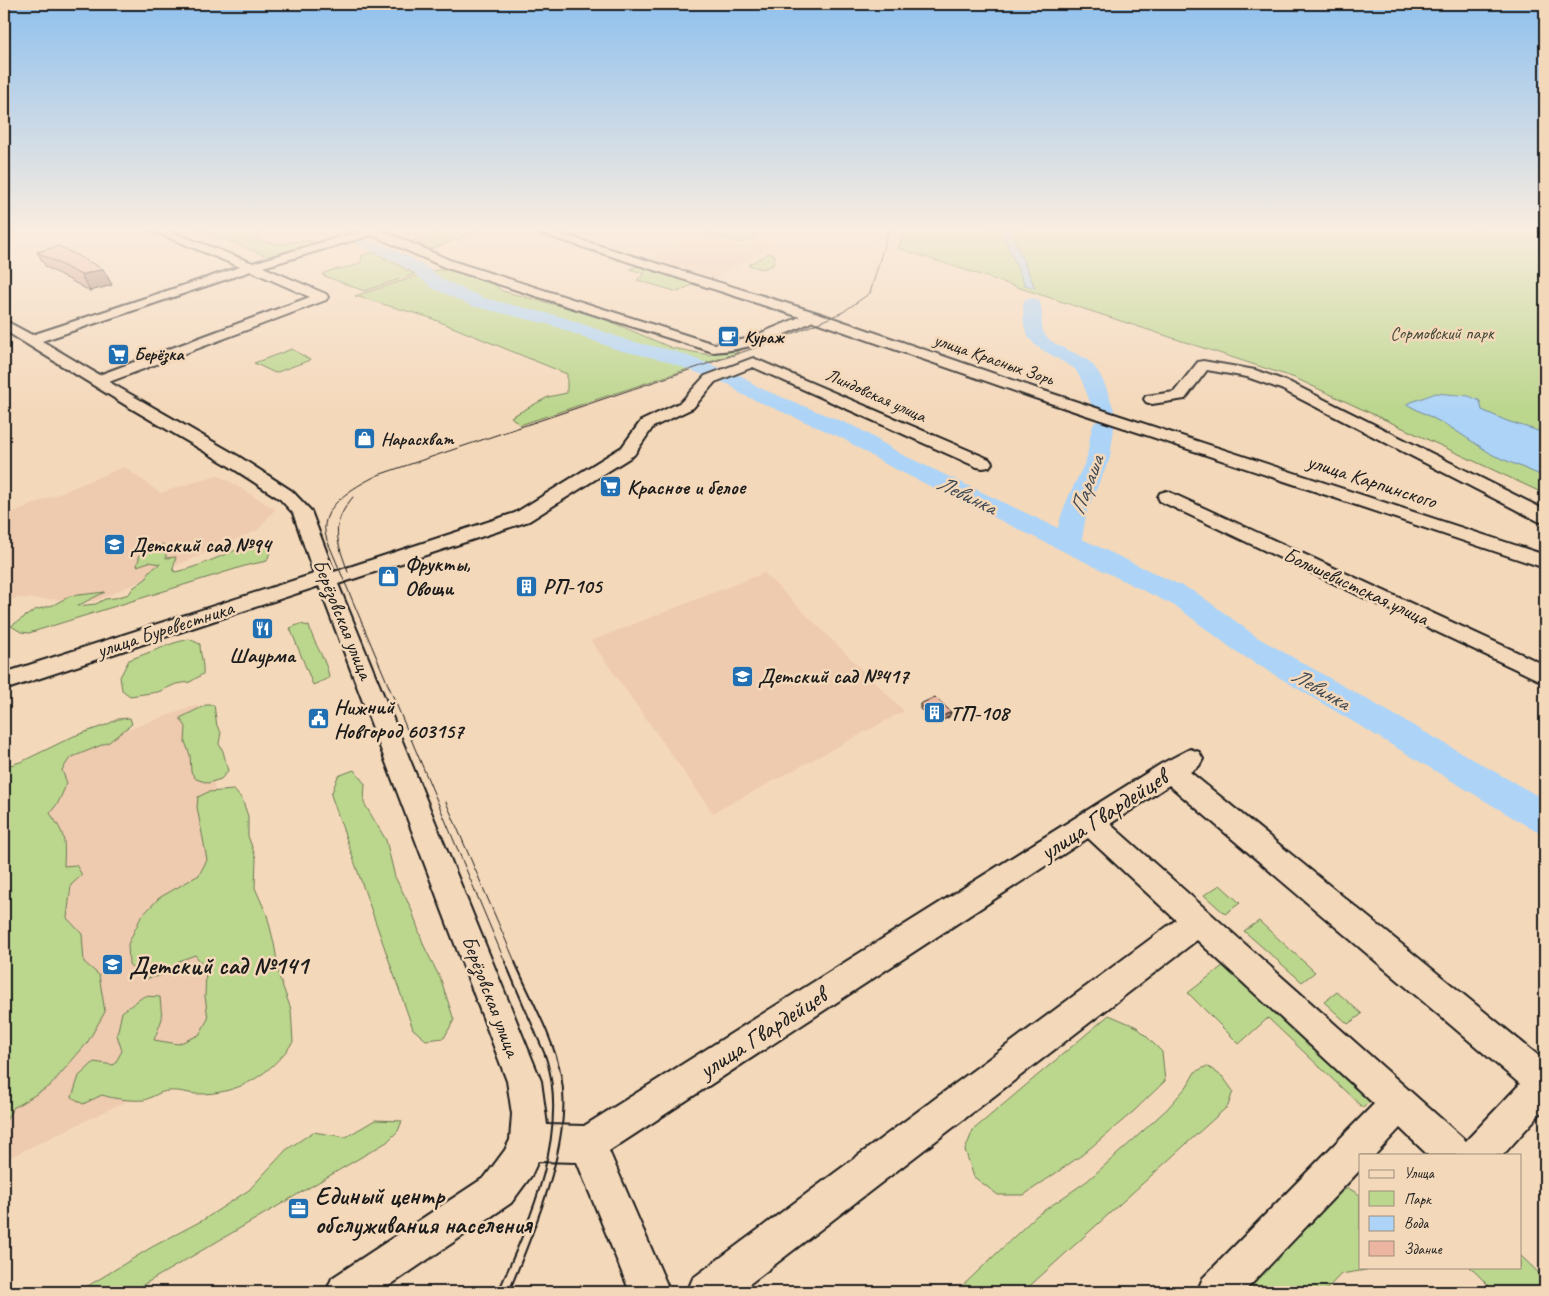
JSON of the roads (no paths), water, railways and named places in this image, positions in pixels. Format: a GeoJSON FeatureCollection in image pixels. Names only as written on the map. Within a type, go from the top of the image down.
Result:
{"type":"FeatureCollection","features":[{"type":"Feature","properties":{"kind":"street"},"geometry":{"type":"LineString","coordinates":[[32,340],[184,289]]}},
{"type":"Feature","properties":{"kind":"street"},"geometry":{"type":"LineString","coordinates":[[98,381],[321,297],[304,289]]}},
{"type":"Feature","properties":{"kind":"street"},"geometry":{"type":"LineString","coordinates":[[528,289],[713,348],[731,348],[745,345],[813,316]]}},
{"type":"Feature","properties":{"kind":"street","name":"улица Красных Зорь"},"geometry":{"type":"LineString","coordinates":[[727,289],[813,316],[1185,443]]}},
{"type":"Feature","properties":{"kind":"street","name":"Берёзовская улица"},"geometry":{"type":"LineString","coordinates":[[4,324],[232,460],[286,495],[302,511],[326,579],[524,1081],[531,1124],[528,1143]]}},
{"type":"Feature","properties":{"kind":"street","name":"Линдовская улица"},"geometry":{"type":"LineString","coordinates":[[753,362],[983,463]]}},
{"type":"Feature","properties":{"kind":"street","name":"улица Буревестника"},"geometry":{"type":"LineString","coordinates":[[4,682],[309,581],[343,577],[522,517],[628,450],[646,424],[687,405],[710,379],[753,362]]}},
{"type":"Feature","properties":{"kind":"street"},"geometry":{"type":"LineString","coordinates":[[1152,399],[1178,396],[1203,365],[1250,373],[1286,386],[1545,518]]}},
{"type":"Feature","properties":{"kind":"street","name":"улица Карпинского"},"geometry":{"type":"LineString","coordinates":[[1185,443],[1545,562]]}},
{"type":"Feature","properties":{"kind":"street","name":"Большевистская улица"},"geometry":{"type":"LineString","coordinates":[[1167,498],[1545,675]]}},
{"type":"Feature","properties":{"kind":"street","name":"улица Гвардейцев"},"geometry":{"type":"LineString","coordinates":[[588,1144],[1180,765],[1545,1083]]}},
{"type":"Feature","properties":{"kind":"street"},"geometry":{"type":"LineString","coordinates":[[1090,823],[1454,1154]]}},
{"type":"Feature","properties":{"kind":"street"},"geometry":{"type":"LineString","coordinates":[[707,1292],[1198,921]]}},
{"type":"Feature","properties":{"kind":"street"},"geometry":{"type":"LineString","coordinates":[[1479,1154],[1545,1083]]}},
{"type":"Feature","properties":{"kind":"street"},"geometry":{"type":"LineString","coordinates":[[1217,1292],[1399,1104]]}},
{"type":"Feature","properties":{"kind":"street"},"geometry":{"type":"LineString","coordinates":[[346,1292],[498,1190],[518,1166],[528,1143],[588,1144],[650,1292]]}},
{"type":"Feature","properties":{"kind":"water"},"geometry":{"type":"Polygon","coordinates":[[[1436,393],[1469,396],[1480,401],[1482,410],[1507,421],[1545,433],[1545,477],[1493,455],[1450,427],[1406,404],[1436,393]]]}},
{"type":"Feature","properties":{"kind":"waterway","name":"Левинка"},"geometry":{"type":"LineString","coordinates":[[450,289],[478,302],[557,321],[625,346],[668,355],[737,381],[748,390],[850,433],[893,459],[1187,600],[1246,644],[1545,818]]}},
{"type":"Feature","properties":{"kind":"waterway","name":"Параша"},"geometry":{"type":"LineString","coordinates":[[1032,303],[1033,325],[1038,338],[1082,365],[1093,381],[1103,410]]}},
{"type":"Feature","properties":{"kind":"waterway","name":"Параша"},"geometry":{"type":"LineString","coordinates":[[1068,542],[1074,510],[1098,458],[1103,427]]}},
{"type":"Feature","properties":{"kind":"tram line"},"geometry":{"type":"LineString","coordinates":[[506,964],[327,540],[325,529],[327,518],[339,500],[348,492],[378,475],[778,340],[843,312],[870,293],[871,289]]}},
{"type":"Feature","properties":{"kind":"tram line"},"geometry":{"type":"LineString","coordinates":[[348,572],[337,533],[341,516],[353,497]]}},
{"type":"Feature","properties":{"kind":"tram line"},"geometry":{"type":"LineString","coordinates":[[446,802],[516,964]]}},
{"type":"Feature","properties":{"kind":"tram line"},"geometry":{"type":"LineString","coordinates":[[498,1292],[521,1238],[542,1180],[553,1120],[552,1090],[547,1061],[505,962]]}},
{"type":"Feature","properties":{"kind":"tram line"},"geometry":{"type":"LineString","coordinates":[[509,1292],[549,1186],[562,1128],[563,1101],[558,1061],[541,1018],[515,962]]}},
{"type":"Feature","properties":{"kind":"place","name":"Кураж"},"geometry":{"type":"Point","coordinates":[728,337]}},
{"type":"Feature","properties":{"kind":"place","name":"Берёзка"},"geometry":{"type":"Point","coordinates":[118,354]}},
{"type":"Feature","properties":{"kind":"place","name":"Нарасхват"},"geometry":{"type":"Point","coordinates":[365,439]}},
{"type":"Feature","properties":{"kind":"place","name":"Красное и белое"},"geometry":{"type":"Point","coordinates":[611,487]}},
{"type":"Feature","properties":{"kind":"place","name":"Детский сад №94"},"geometry":{"type":"Point","coordinates":[114,545]}},
{"type":"Feature","properties":{"kind":"place","name":"Фрукты, Овощи"},"geometry":{"type":"Point","coordinates":[389,576]}},
{"type":"Feature","properties":{"kind":"place","name":"РП-105"},"geometry":{"type":"Point","coordinates":[527,586]}},
{"type":"Feature","properties":{"kind":"place","name":"Шаурма"},"geometry":{"type":"Point","coordinates":[262,628]}},
{"type":"Feature","properties":{"kind":"place","name":"Детский сад №417"},"geometry":{"type":"Point","coordinates":[742,676]}},
{"type":"Feature","properties":{"kind":"place","name":"ТП-108"},"geometry":{"type":"Point","coordinates":[934,713]}},
{"type":"Feature","properties":{"kind":"place","name":"Нижний Новгород 603157"},"geometry":{"type":"Point","coordinates":[318,719]}},
{"type":"Feature","properties":{"kind":"place","name":"Детский сад №141"},"geometry":{"type":"Point","coordinates":[113,965]}},
{"type":"Feature","properties":{"kind":"place","name":"Единый центр обслуживания населения"},"geometry":{"type":"Point","coordinates":[299,1209]}},
{"type":"Feature","properties":{"kind":"park label","name":"Сормовский парк"},"geometry":{"type":"Point","coordinates":[1442,333]}}]}
